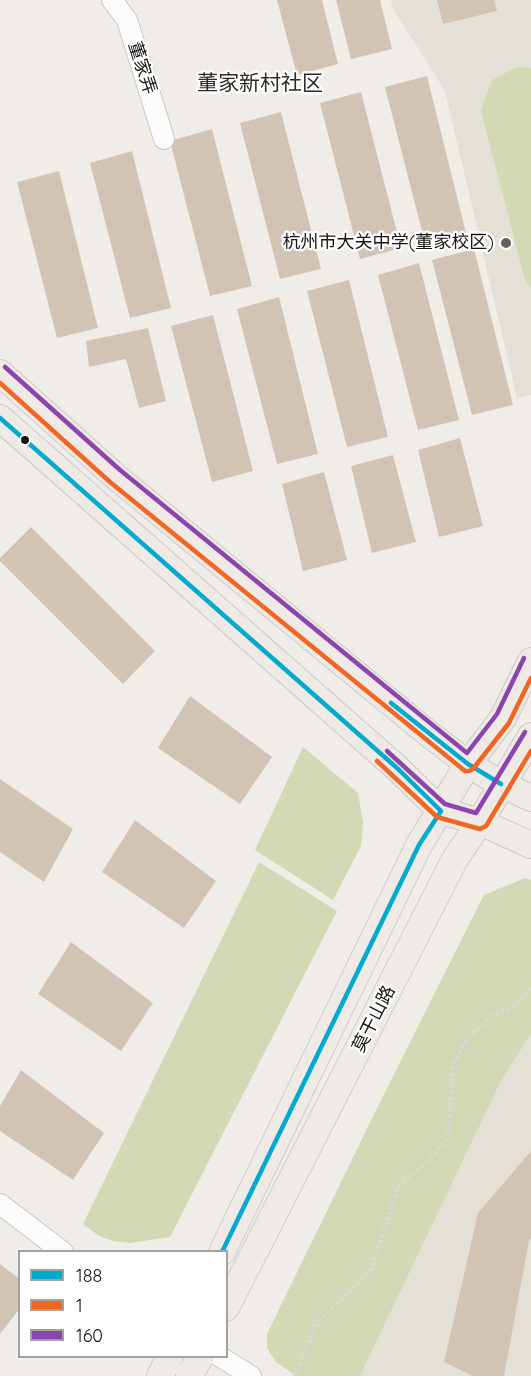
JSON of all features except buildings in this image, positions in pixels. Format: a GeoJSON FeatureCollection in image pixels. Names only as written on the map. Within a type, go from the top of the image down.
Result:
{"type":"FeatureCollection","features":[{"type":"Feature","properties":{"kind":"main road"},"geometry":{"type":"LineString","coordinates":[[0,373],[115,476],[468,764],[501,784],[531,798]]}},
{"type":"Feature","properties":{"kind":"main road"},"geometry":{"type":"LineString","coordinates":[[0,418],[397,768],[441,811],[480,822],[531,845]]}},
{"type":"Feature","properties":{"kind":"main road","name":"莫干山路"},"geometry":{"type":"LineString","coordinates":[[222,1250],[419,845],[468,764],[503,718],[531,661]]}},
{"type":"Feature","properties":{"kind":"main road","name":"莫干山路"},"geometry":{"type":"LineString","coordinates":[[228,1304],[455,859],[480,822],[531,735]]}},
{"type":"Feature","properties":{"kind":"main road"},"geometry":{"type":"LineString","coordinates":[[160,1376],[169,1358]]}},
{"type":"Feature","properties":{"kind":"main road"},"geometry":{"type":"LineString","coordinates":[[189,1376],[200,1358]]}},
{"type":"Feature","properties":{"kind":"street","name":"董家弄"},"geometry":{"type":"LineString","coordinates":[[112,0],[127,20],[165,139]]}},
{"type":"Feature","properties":{"kind":"street"},"geometry":{"type":"LineString","coordinates":[[0,1204],[62,1250]]}},
{"type":"Feature","properties":{"kind":"street"},"geometry":{"type":"LineString","coordinates":[[222,1358],[251,1376]]}},
{"type":"Feature","properties":{"kind":"path"},"geometry":{"type":"LineString","coordinates":[[294,1376],[318,1321],[370,1272],[399,1185],[426,1163],[448,1139],[453,1064],[468,1038],[492,1016],[517,1004],[531,986]]}},
{"type":"Feature","properties":{"kind":"shaded area","name":"杭州市大关中学(董家校区)"},"geometry":{"type":"Polygon","coordinates":[[[391,0],[531,0],[531,395],[517,398],[445,91],[392,7],[391,0]]]}},
{"type":"Feature","properties":{"kind":"shaded area"},"geometry":{"type":"Polygon","coordinates":[[[531,1034],[531,1376],[360,1376],[502,1079],[531,1034]]]}},
{"type":"Feature","properties":{"kind":"green space"},"geometry":{"type":"Polygon","coordinates":[[[517,67],[531,68],[531,287],[525,280],[481,111],[492,80],[517,67]]]}},
{"type":"Feature","properties":{"kind":"green space"},"geometry":{"type":"Polygon","coordinates":[[[303,747],[358,793],[363,822],[361,846],[333,900],[255,850],[303,747]]]}},
{"type":"Feature","properties":{"kind":"green space"},"geometry":{"type":"Polygon","coordinates":[[[259,862],[337,911],[170,1237],[130,1243],[99,1236],[83,1224],[259,862]]]}},
{"type":"Feature","properties":{"kind":"green space"},"geometry":{"type":"Polygon","coordinates":[[[525,878],[531,880],[531,1034],[502,1079],[360,1376],[296,1376],[276,1362],[267,1348],[267,1334],[484,895],[525,878]]]}},
{"type":"Feature","properties":{"kind":"transit line","name":"160"},"geometry":{"type":"LineString","coordinates":[[5,367],[120,470],[467,753],[497,714],[524,658]]}},
{"type":"Feature","properties":{"kind":"transit line","name":"1"},"geometry":{"type":"LineString","coordinates":[[0,383],[110,482],[465,771],[473,769],[509,723],[531,678]]}},
{"type":"Feature","properties":{"kind":"transit line","name":"188"},"geometry":{"type":"LineString","coordinates":[[0,418],[397,768],[441,811],[419,845],[223,1250]]}},
{"type":"Feature","properties":{"kind":"transit line","name":"188"},"geometry":{"type":"LineString","coordinates":[[391,703],[468,764],[501,784]]}},
{"type":"Feature","properties":{"kind":"transit line","name":"160"},"geometry":{"type":"LineString","coordinates":[[387,751],[445,804],[476,813],[525,732]]}},
{"type":"Feature","properties":{"kind":"transit line","name":"1"},"geometry":{"type":"LineString","coordinates":[[377,761],[437,817],[480,829],[486,826],[531,751]]}},
{"type":"Feature","properties":{"kind":"place","name":"杭州市大关中学(董家校区)"},"geometry":{"type":"Point","coordinates":[506,243]}},
{"type":"Feature","properties":{"kind":"district","name":"董家新村社区"},"geometry":{"type":"Point","coordinates":[260,84]}}]}
